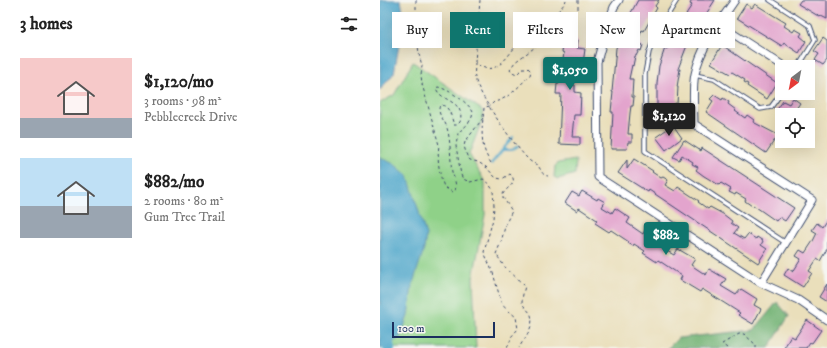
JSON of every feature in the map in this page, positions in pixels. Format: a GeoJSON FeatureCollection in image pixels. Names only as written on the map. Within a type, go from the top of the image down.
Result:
{"type":"FeatureCollection","features":[{"type":"Feature","properties":{"kind":"street"},"geometry":{"type":"LineString","coordinates":[[619,0],[614,6],[597,62],[598,176],[761,283],[798,300],[827,320]]}},
{"type":"Feature","properties":{"kind":"street"},"geometry":{"type":"LineString","coordinates":[[726,12],[735,0]]}},
{"type":"Feature","properties":{"kind":"street"},"geometry":{"type":"LineString","coordinates":[[735,35],[775,61]]}},
{"type":"Feature","properties":{"kind":"street"},"geometry":{"type":"LineString","coordinates":[[704,48],[695,75],[694,124],[812,200],[761,283]]}},
{"type":"Feature","properties":{"kind":"lane"},"geometry":{"type":"LineString","coordinates":[[677,0],[657,32],[649,52],[645,74],[645,151],[786,243]]}},
{"type":"Feature","properties":{"kind":"lane"},"geometry":{"type":"LineString","coordinates":[[770,0],[810,26],[815,40],[802,60]]}},
{"type":"Feature","properties":{"kind":"lane"},"geometry":{"type":"LineString","coordinates":[[695,75],[714,79],[760,109],[771,108],[776,100]]}},
{"type":"Feature","properties":{"kind":"path"},"geometry":{"type":"LineString","coordinates":[[416,0],[416,28],[424,92],[439,145],[438,153],[440,173],[444,187],[452,192],[456,187],[452,172],[447,127],[440,116],[439,107],[440,105],[445,106],[449,111],[454,125],[457,125],[460,122],[460,112],[454,103],[438,93],[436,88],[438,86],[446,89],[464,102],[473,112],[468,124],[458,133],[456,146],[461,175],[463,178],[470,182],[483,179],[487,181],[493,190],[493,219],[484,252],[493,273],[502,305],[516,317],[518,324],[518,329],[511,337],[507,348]]}},
{"type":"Feature","properties":{"kind":"path"},"geometry":{"type":"LineString","coordinates":[[480,0],[475,62],[475,79],[479,91],[517,147],[530,161],[539,167],[543,174],[548,176]]}},
{"type":"Feature","properties":{"kind":"path"},"geometry":{"type":"LineString","coordinates":[[557,12],[566,0]]}},
{"type":"Feature","properties":{"kind":"path"},"geometry":{"type":"LineString","coordinates":[[578,0],[578,9]]}},
{"type":"Feature","properties":{"kind":"path"},"geometry":{"type":"LineString","coordinates":[[475,62],[486,69],[498,66],[514,48]]}},
{"type":"Feature","properties":{"kind":"path"},"geometry":{"type":"LineString","coordinates":[[491,163],[486,156],[482,143],[485,107],[490,107],[494,102],[502,100],[530,74],[531,71],[528,68],[523,68],[517,74],[510,70],[515,62],[534,48]]}},
{"type":"Feature","properties":{"kind":"path"},"geometry":{"type":"LineString","coordinates":[[483,118],[467,138],[464,146],[466,156],[470,160],[478,162],[486,167],[496,178],[502,179],[510,174],[513,177],[513,185],[503,193],[502,196],[512,211],[506,223],[496,254],[504,266],[525,286],[522,301],[531,315],[531,321],[528,333],[519,348]]}},
{"type":"Feature","properties":{"kind":"path"},"geometry":{"type":"LineString","coordinates":[[727,348],[722,344],[739,334],[744,334],[756,345],[756,348]]}},
{"type":"Feature","properties":{"kind":"green space"},"geometry":{"type":"Polygon","coordinates":[[[413,62],[482,110],[483,118],[469,154],[485,182],[485,215],[473,278],[476,348],[380,348],[380,103],[394,95],[413,62]]]}},
{"type":"Feature","properties":{"kind":"green space"},"geometry":{"type":"Polygon","coordinates":[[[576,160],[575,174],[558,179],[554,177],[555,166],[558,163],[576,160]]]}},
{"type":"Feature","properties":{"kind":"green space"},"geometry":{"type":"Polygon","coordinates":[[[777,302],[789,316],[769,348],[668,348],[678,338],[754,330],[777,302]]]}},
{"type":"Feature","properties":{"kind":"water"},"geometry":{"type":"Polygon","coordinates":[[[380,0],[401,0],[403,12],[392,12],[392,48],[399,48],[394,73],[380,90],[380,0]]]}},
{"type":"Feature","properties":{"kind":"water"},"geometry":{"type":"Polygon","coordinates":[[[380,155],[383,159],[394,164],[408,176],[426,235],[424,249],[412,286],[408,316],[400,337],[385,348],[380,348],[380,155]]]}},
{"type":"Feature","properties":{"kind":"building"},"geometry":{"type":"Polygon","coordinates":[[[638,0],[659,0],[655,6],[657,8],[655,12],[648,12],[648,24],[644,31],[642,30],[640,35],[640,12],[631,12],[638,0]]]}},
{"type":"Feature","properties":{"kind":"building"},"geometry":{"type":"Polygon","coordinates":[[[692,0],[715,0],[707,12],[687,12],[692,5],[690,4],[692,0]]]}},
{"type":"Feature","properties":{"kind":"building"},"geometry":{"type":"Polygon","coordinates":[[[801,0],[827,0],[827,19],[821,16],[820,17],[798,4],[801,0]]]}},
{"type":"Feature","properties":{"kind":"building"},"geometry":{"type":"Polygon","coordinates":[[[746,4],[752,8],[755,4],[786,23],[784,26],[793,32],[795,29],[802,33],[800,36],[806,41],[799,53],[784,43],[782,46],[737,18],[746,4]]]}},
{"type":"Feature","properties":{"kind":"building"},"geometry":{"type":"Polygon","coordinates":[[[823,38],[827,41],[827,60],[823,65],[815,60],[819,54],[814,51],[823,38]]]}},
{"type":"Feature","properties":{"kind":"building"},"geometry":{"type":"Polygon","coordinates":[[[640,44],[643,45],[641,51],[639,50],[635,56],[629,79],[633,79],[632,97],[634,97],[633,106],[631,106],[628,134],[632,134],[632,142],[628,142],[627,149],[611,149],[613,112],[611,112],[616,48],[640,48],[640,44]]]}},
{"type":"Feature","properties":{"kind":"building"},"geometry":{"type":"Polygon","coordinates":[[[563,48],[585,49],[582,71],[575,70],[572,85],[575,85],[575,92],[581,93],[580,115],[574,115],[572,137],[580,137],[580,145],[559,144],[561,94],[556,94],[564,53],[562,52],[563,48]]]}},
{"type":"Feature","properties":{"kind":"building"},"geometry":{"type":"Polygon","coordinates":[[[665,48],[686,48],[678,69],[680,69],[677,87],[677,104],[675,103],[674,123],[657,122],[657,83],[659,66],[665,48]]]}},
{"type":"Feature","properties":{"kind":"building"},"geometry":{"type":"Polygon","coordinates":[[[720,48],[726,48],[775,82],[775,86],[767,99],[747,86],[748,84],[744,82],[745,80],[732,72],[730,74],[711,63],[720,48]]]}},
{"type":"Feature","properties":{"kind":"building"},"geometry":{"type":"Polygon","coordinates":[[[714,95],[722,100],[723,98],[729,102],[728,104],[736,110],[735,111],[745,118],[747,115],[754,120],[753,122],[775,133],[775,140],[766,153],[706,112],[713,101],[710,99],[714,95]]]}},
{"type":"Feature","properties":{"kind":"building"},"geometry":{"type":"Polygon","coordinates":[[[792,100],[796,100],[800,103],[797,108],[778,108],[783,101],[789,104],[792,100]]]}},
{"type":"Feature","properties":{"kind":"building"},"geometry":{"type":"Polygon","coordinates":[[[673,125],[682,138],[666,150],[656,137],[673,125]]]}},
{"type":"Feature","properties":{"kind":"building"},"geometry":{"type":"Polygon","coordinates":[[[684,140],[701,151],[702,148],[794,208],[785,221],[779,217],[776,221],[745,201],[746,199],[736,193],[735,195],[729,192],[731,189],[721,183],[719,185],[704,176],[696,170],[698,167],[692,164],[693,162],[682,155],[679,160],[673,157],[684,140]]]}},
{"type":"Feature","properties":{"kind":"building"},"geometry":{"type":"Polygon","coordinates":[[[634,159],[661,178],[663,177],[668,180],[665,185],[675,191],[678,187],[708,209],[710,207],[723,214],[738,228],[734,233],[744,239],[748,234],[763,241],[761,245],[767,249],[758,263],[649,190],[648,192],[618,173],[627,160],[627,169],[634,159]]]}},
{"type":"Feature","properties":{"kind":"building"},"geometry":{"type":"Polygon","coordinates":[[[582,191],[597,200],[598,198],[605,202],[602,207],[612,213],[615,208],[630,218],[627,223],[643,234],[646,228],[652,232],[649,237],[660,244],[663,239],[670,243],[665,250],[674,255],[678,249],[695,259],[691,265],[706,275],[709,269],[726,279],[721,286],[736,295],[741,289],[757,299],[754,305],[761,309],[753,324],[738,315],[740,313],[702,289],[700,292],[680,280],[682,276],[658,260],[657,262],[643,253],[645,251],[634,244],[633,246],[611,230],[609,232],[595,223],[597,220],[579,208],[577,211],[565,203],[572,192],[579,196],[582,191]]]}},
{"type":"Feature","properties":{"kind":"building"},"geometry":{"type":"Polygon","coordinates":[[[827,219],[827,249],[820,261],[817,259],[809,271],[812,273],[803,287],[784,275],[788,268],[793,272],[801,259],[796,256],[800,250],[805,253],[813,241],[817,233],[812,230],[817,223],[822,227],[827,219]]]}},
{"type":"Feature","properties":{"kind":"building"},"geometry":{"type":"Polygon","coordinates":[[[827,284],[827,302],[819,297],[827,284]]]}},
{"type":"Feature","properties":{"kind":"building"},"geometry":{"type":"Polygon","coordinates":[[[807,320],[821,330],[812,343],[810,342],[806,348],[784,348],[791,336],[795,338],[807,320]]]}},
{"type":"Feature","properties":{"kind":"waterway"},"geometry":{"type":"LineString","coordinates":[[491,164],[513,137]]}},
{"type":"Feature","properties":{"kind":"waterway"},"geometry":{"type":"LineString","coordinates":[[502,150],[512,150],[518,146]]}},
{"type":"Feature","properties":{"kind":"waterway"},"geometry":{"type":"LineString","coordinates":[[380,311],[389,348]]}}]}
